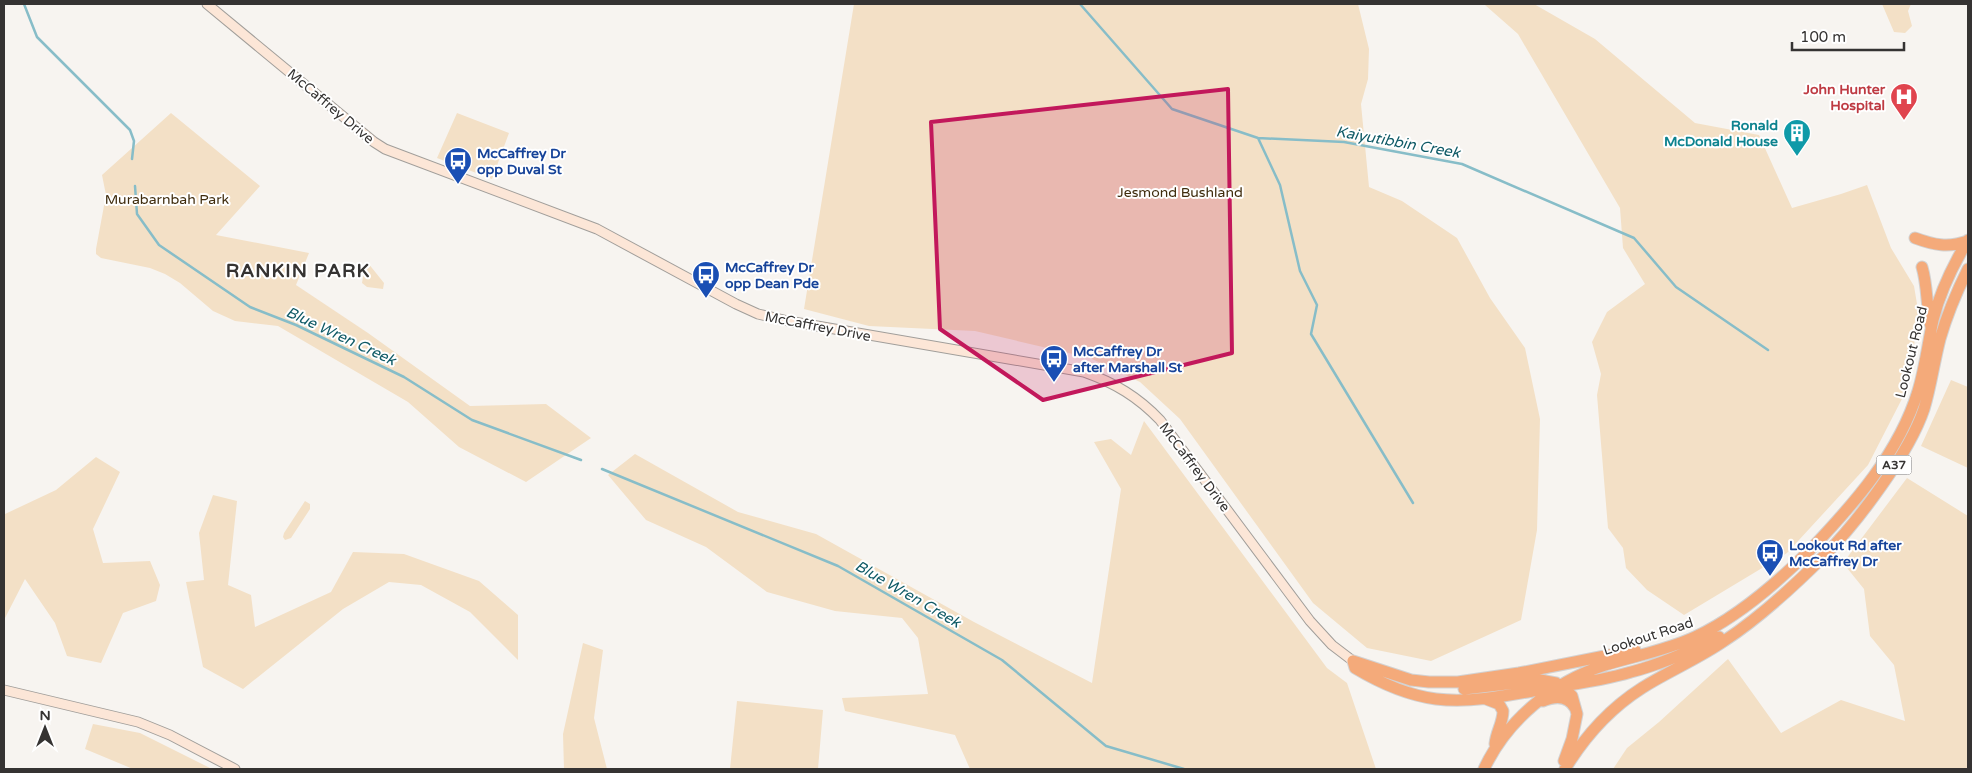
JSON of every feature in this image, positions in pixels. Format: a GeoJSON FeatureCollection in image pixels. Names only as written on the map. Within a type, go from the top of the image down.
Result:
{"type":"FeatureCollection","features":[{"type":"Feature","properties":{"kind":"highway"},"geometry":{"type":"LineString","coordinates":[[1915,238],[1944,246],[1957,245],[1968,240]]}},
{"type":"Feature","properties":{"kind":"highway","name":"Lookout Road"},"geometry":{"type":"LineString","coordinates":[[1484,769],[1495,748],[1509,728],[1528,709],[1561,686],[1584,673],[1671,647],[1706,632],[1733,616],[1808,552],[1832,526],[1883,464],[1903,429],[1918,390],[1931,329],[1943,290],[1968,240]]}},
{"type":"Feature","properties":{"kind":"highway"},"geometry":{"type":"LineString","coordinates":[[1922,267],[1926,282],[1927,311],[1931,329]]}},
{"type":"Feature","properties":{"kind":"highway","name":"Lookout Road"},"geometry":{"type":"LineString","coordinates":[[1565,769],[1586,738],[1614,708],[1642,688],[1715,647],[1748,624],[1794,585],[1825,555],[1864,508],[1900,456],[1924,410],[1940,339],[1968,269]]}},
{"type":"Feature","properties":{"kind":"highway"},"geometry":{"type":"LineString","coordinates":[[1479,699],[1604,679],[1665,661],[1748,624]]}},
{"type":"Feature","properties":{"kind":"highway"},"geometry":{"type":"LineString","coordinates":[[1353,661],[1411,680],[1458,682],[1519,673],[1662,643],[1671,647]]}},
{"type":"Feature","properties":{"kind":"highway"},"geometry":{"type":"LineString","coordinates":[[1353,661],[1394,679],[1423,687],[1472,689],[1540,680],[1550,681],[1561,686],[1572,696],[1577,714],[1572,739],[1560,769]]}},
{"type":"Feature","properties":{"kind":"highway"},"geometry":{"type":"LineString","coordinates":[[1353,661],[1355,668],[1374,680],[1405,692],[1437,699],[1495,701],[1504,711],[1501,726],[1496,734],[1495,748]]}},
{"type":"Feature","properties":{"kind":"highway"},"geometry":{"type":"LineString","coordinates":[[1528,709],[1549,699],[1560,698],[1570,702],[1577,714]]}},
{"type":"Feature","properties":{"kind":"main road","name":"McCaffrey Drive"},"geometry":{"type":"LineString","coordinates":[[207,4],[374,142],[385,149],[597,229],[758,314],[797,323],[1084,372],[1108,380],[1145,404],[1160,420],[1310,621],[1332,645],[1353,661]]}},
{"type":"Feature","properties":{"kind":"main road"},"geometry":{"type":"LineString","coordinates":[[4,690],[138,722],[170,735],[235,769]]}},
{"type":"Feature","properties":{"kind":"highlighted area"},"geometry":{"type":"Polygon","coordinates":[[[1228,89],[1232,353],[1043,400],[940,329],[931,122],[1228,89]]]}},
{"type":"Feature","properties":{"kind":"green space","name":"Jesmond Bushland"},"geometry":{"type":"Polygon","coordinates":[[[854,4],[1358,4],[1369,49],[1368,79],[1361,104],[1369,187],[1402,201],[1457,238],[1490,298],[1525,348],[1540,419],[1537,530],[1521,620],[1431,661],[1367,648],[1313,603],[1180,419],[1140,382],[1090,358],[975,331],[869,326],[804,309],[854,4]]]}},
{"type":"Feature","properties":{"kind":"green space"},"geometry":{"type":"Polygon","coordinates":[[[1486,4],[1534,4],[1595,39],[1695,123],[1759,135],[1792,208],[1867,185],[1891,248],[1914,286],[1919,316],[1906,391],[1868,465],[1787,553],[1684,615],[1647,590],[1626,568],[1623,548],[1608,528],[1597,395],[1601,374],[1592,342],[1607,312],[1645,284],[1623,248],[1620,208],[1518,34],[1486,4]]]}},
{"type":"Feature","properties":{"kind":"green space"},"geometry":{"type":"Polygon","coordinates":[[[1882,4],[1911,4],[1908,11],[1912,26],[1905,33],[1894,32],[1882,4]]]}},
{"type":"Feature","properties":{"kind":"green space","name":"Murabarnbah Park"},"geometry":{"type":"Polygon","coordinates":[[[171,113],[260,186],[216,235],[309,253],[296,285],[368,333],[470,406],[546,404],[591,438],[526,482],[459,447],[408,402],[278,326],[235,321],[213,311],[180,283],[165,274],[150,268],[101,258],[96,254],[96,249],[106,195],[102,175],[171,113]]]}},
{"type":"Feature","properties":{"kind":"green space"},"geometry":{"type":"Polygon","coordinates":[[[457,113],[509,133],[492,179],[437,158],[457,113]]]}},
{"type":"Feature","properties":{"kind":"green space"},"geometry":{"type":"Polygon","coordinates":[[[368,263],[384,283],[383,289],[367,287],[362,283],[365,265],[368,263]]]}},
{"type":"Feature","properties":{"kind":"green space"},"geometry":{"type":"Polygon","coordinates":[[[1951,380],[1968,387],[1968,468],[1921,446],[1951,380]]]}},
{"type":"Feature","properties":{"kind":"green space"},"geometry":{"type":"Polygon","coordinates":[[[1144,421],[1327,668],[1347,683],[1376,769],[970,769],[955,735],[845,711],[842,698],[928,694],[918,638],[902,618],[835,611],[767,592],[706,547],[646,520],[608,475],[635,454],[738,512],[816,534],[974,622],[1092,683],[1121,489],[1094,442],[1111,439],[1131,455],[1144,421]]]}},
{"type":"Feature","properties":{"kind":"green space"},"geometry":{"type":"Polygon","coordinates":[[[96,457],[120,472],[93,529],[103,563],[150,561],[160,585],[156,601],[123,613],[101,663],[67,656],[55,623],[25,579],[4,620],[4,513],[56,490],[96,457]]]}},
{"type":"Feature","properties":{"kind":"green space"},"geometry":{"type":"Polygon","coordinates":[[[1907,478],[1968,516],[1968,769],[1613,769],[1627,748],[1659,722],[1728,659],[1781,733],[1841,700],[1905,721],[1894,665],[1870,636],[1864,589],[1843,563],[1907,478]]]}},
{"type":"Feature","properties":{"kind":"green space"},"geometry":{"type":"Polygon","coordinates":[[[213,495],[237,501],[228,585],[251,595],[255,627],[331,592],[353,552],[404,554],[479,581],[518,615],[518,660],[470,612],[421,585],[389,582],[343,609],[243,689],[203,667],[186,582],[204,580],[199,533],[213,495]]]}},
{"type":"Feature","properties":{"kind":"green space"},"geometry":{"type":"Polygon","coordinates":[[[305,501],[310,504],[310,509],[291,538],[285,540],[283,537],[284,533],[305,501]]]}},
{"type":"Feature","properties":{"kind":"green space"},"geometry":{"type":"Polygon","coordinates":[[[583,643],[603,650],[594,718],[607,769],[564,769],[563,734],[583,643]]]}},
{"type":"Feature","properties":{"kind":"green space"},"geometry":{"type":"Polygon","coordinates":[[[737,701],[823,710],[818,769],[730,769],[737,701]]]}},
{"type":"Feature","properties":{"kind":"green space"},"geometry":{"type":"Polygon","coordinates":[[[93,724],[140,733],[212,769],[133,769],[85,749],[93,724]]]}},
{"type":"Feature","properties":{"kind":"waterway","name":"Blue Wren Creek"},"geometry":{"type":"LineString","coordinates":[[24,4],[37,37],[130,130],[134,141],[132,159]]}},
{"type":"Feature","properties":{"kind":"waterway","name":"Kaiyutibbin Creek"},"geometry":{"type":"LineString","coordinates":[[1080,4],[1172,109],[1258,138],[1344,142],[1462,164],[1634,238],[1676,287],[1768,350]]}},
{"type":"Feature","properties":{"kind":"waterway"},"geometry":{"type":"LineString","coordinates":[[1258,138],[1280,185],[1300,271],[1317,305],[1311,334],[1413,503]]}},
{"type":"Feature","properties":{"kind":"waterway","name":"Blue Wren Creek"},"geometry":{"type":"LineString","coordinates":[[135,186],[137,214],[159,245],[250,307],[296,325],[404,377],[472,420],[581,460]]}},
{"type":"Feature","properties":{"kind":"waterway","name":"Blue Wren Creek"},"geometry":{"type":"LineString","coordinates":[[602,469],[838,566],[1002,660],[1106,746],[1184,769]]}},
{"type":"Feature","properties":{"kind":"place","name":"John Hunter Hospital"},"geometry":{"type":"Point","coordinates":[1904,121]}},
{"type":"Feature","properties":{"kind":"place","name":"Ronald McDonald House"},"geometry":{"type":"Point","coordinates":[1797,157]}},
{"type":"Feature","properties":{"kind":"place","name":"McCaffrey Dr opp Duval St"},"geometry":{"type":"Point","coordinates":[458,185]}},
{"type":"Feature","properties":{"kind":"place","name":"McCaffrey Dr opp Dean Pde"},"geometry":{"type":"Point","coordinates":[706,299]}},
{"type":"Feature","properties":{"kind":"place","name":"McCaffrey Dr after Marshall St"},"geometry":{"type":"Point","coordinates":[1054,383]}},
{"type":"Feature","properties":{"kind":"place","name":"Lookout Rd after McCaffrey Dr"},"geometry":{"type":"Point","coordinates":[1770,577]}},
{"type":"Feature","properties":{"kind":"district","name":"RANKIN PARK"},"geometry":{"type":"Point","coordinates":[298,270]}}]}
